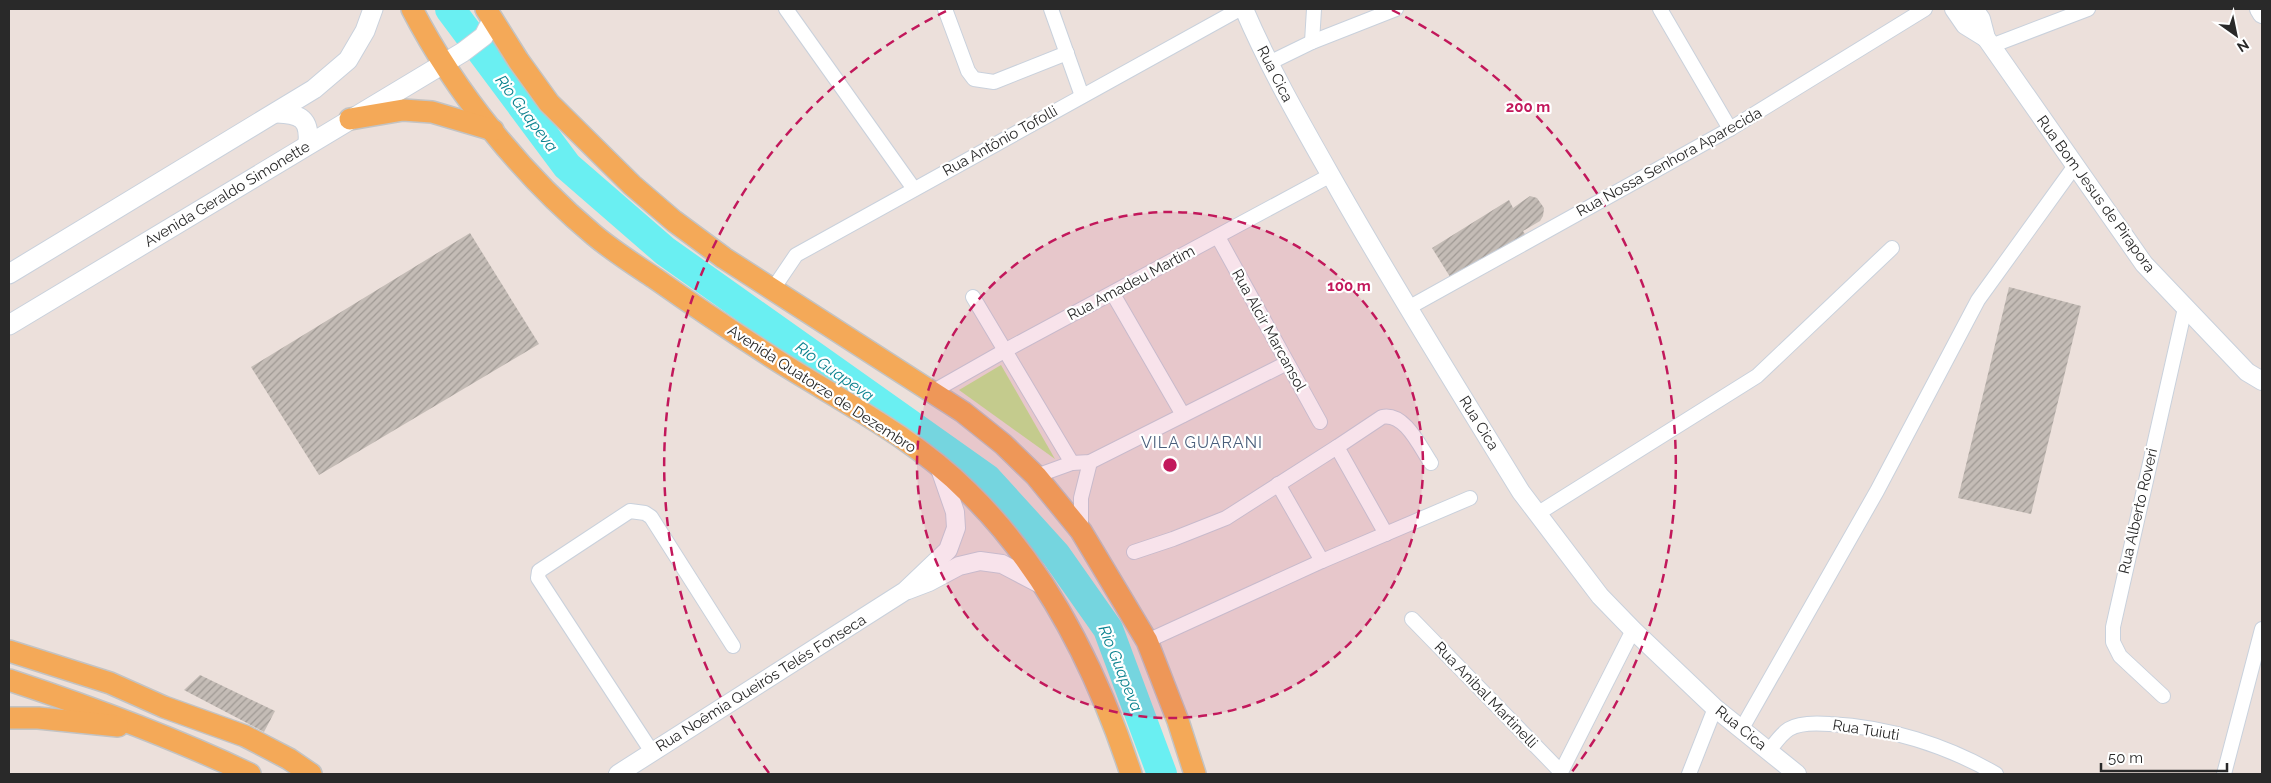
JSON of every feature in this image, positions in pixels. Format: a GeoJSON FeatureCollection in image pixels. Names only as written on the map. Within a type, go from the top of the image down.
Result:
{"type":"FeatureCollection","features":[{"type":"Feature","properties":{"kind":"main road"},"geometry":{"type":"LineString","coordinates":[[9,274],[314,90],[348,60],[365,32],[373,9]]}},
{"type":"Feature","properties":{"kind":"main road","name":"Avenida Quatorze de Dezembro"},"geometry":{"type":"LineString","coordinates":[[412,9],[466,95],[493,130],[548,194],[596,237],[713,319],[783,364],[846,401],[903,439],[939,466],[994,518],[1047,588],[1089,666],[1131,774]]}},
{"type":"Feature","properties":{"kind":"main road"},"geometry":{"type":"LineString","coordinates":[[487,21],[549,103],[632,185],[674,221],[724,258],[977,422],[1036,476],[1080,531],[1147,641],[1178,721],[1195,774]]}},
{"type":"Feature","properties":{"kind":"main road","name":"Avenida Geraldo Simonette"},"geometry":{"type":"LineString","coordinates":[[9,325],[463,52],[487,21]]}},
{"type":"Feature","properties":{"kind":"main road"},"geometry":{"type":"LineString","coordinates":[[350,119],[403,110],[432,112],[493,130]]}},
{"type":"Feature","properties":{"kind":"main road"},"geometry":{"type":"LineString","coordinates":[[277,113],[295,114],[305,122],[309,131],[308,144]]}},
{"type":"Feature","properties":{"kind":"main road"},"geometry":{"type":"LineString","coordinates":[[9,642],[33,658]]}},
{"type":"Feature","properties":{"kind":"main road"},"geometry":{"type":"LineString","coordinates":[[9,651],[110,683],[164,707],[245,736],[289,759],[311,774]]}},
{"type":"Feature","properties":{"kind":"main road"},"geometry":{"type":"LineString","coordinates":[[9,680],[78,703],[145,729],[250,774]]}},
{"type":"Feature","properties":{"kind":"main road"},"geometry":{"type":"LineString","coordinates":[[9,718],[38,718],[145,729]]}},
{"type":"Feature","properties":{"kind":"street"},"geometry":{"type":"LineString","coordinates":[[786,9],[914,189]]}},
{"type":"Feature","properties":{"kind":"street"},"geometry":{"type":"LineString","coordinates":[[945,9],[968,71],[974,79],[994,82],[1066,53]]}},
{"type":"Feature","properties":{"kind":"street"},"geometry":{"type":"LineString","coordinates":[[1051,9],[1082,96]]}},
{"type":"Feature","properties":{"kind":"street","name":"Rua Antônio Tofolli"},"geometry":{"type":"LineString","coordinates":[[773,289],[796,255],[1240,9]]}},
{"type":"Feature","properties":{"kind":"street","name":"Rua Cica"},"geometry":{"type":"LineString","coordinates":[[1244,9],[1269,64],[1331,176],[1408,308],[1520,492],[1600,596],[1633,630],[1715,708],[1797,774]]}},
{"type":"Feature","properties":{"kind":"street"},"geometry":{"type":"LineString","coordinates":[[1312,42],[1314,9]]}},
{"type":"Feature","properties":{"kind":"street"},"geometry":{"type":"LineString","coordinates":[[1269,64],[1312,42],[1396,9]]}},
{"type":"Feature","properties":{"kind":"street"},"geometry":{"type":"LineString","coordinates":[[1660,9],[1730,129]]}},
{"type":"Feature","properties":{"kind":"street","name":"Rua Nossa Senhora Aparecida"},"geometry":{"type":"LineString","coordinates":[[1408,308],[1730,129],[1925,9]]}},
{"type":"Feature","properties":{"kind":"street","name":"Rua Bom Jesus de Pirapora"},"geometry":{"type":"LineString","coordinates":[[1954,9],[1965,24],[1988,42],[2144,264],[2248,372],[2262,381]]}},
{"type":"Feature","properties":{"kind":"street","name":"Rua Bom Jesus de Pirapora"},"geometry":{"type":"LineString","coordinates":[[1974,9],[1981,19],[1988,42]]}},
{"type":"Feature","properties":{"kind":"street"},"geometry":{"type":"LineString","coordinates":[[1988,42],[2088,9]]}},
{"type":"Feature","properties":{"kind":"street"},"geometry":{"type":"LineString","coordinates":[[2259,9],[2262,14]]}},
{"type":"Feature","properties":{"kind":"street"},"geometry":{"type":"LineString","coordinates":[[1741,730],[1877,491],[1978,300],[2074,166]]}},
{"type":"Feature","properties":{"kind":"street","name":"Rua Amadeu Martim"},"geometry":{"type":"LineString","coordinates":[[932,392],[1006,350],[1331,176]]}},
{"type":"Feature","properties":{"kind":"street","name":"Rua Alcir Marcansol"},"geometry":{"type":"LineString","coordinates":[[1218,237],[1320,422]]}},
{"type":"Feature","properties":{"kind":"street"},"geometry":{"type":"LineString","coordinates":[[1537,514],[1758,376],[1892,248]]}},
{"type":"Feature","properties":{"kind":"street"},"geometry":{"type":"LineString","coordinates":[[1112,294],[1182,415]]}},
{"type":"Feature","properties":{"kind":"street"},"geometry":{"type":"LineString","coordinates":[[973,297],[1072,463]]}},
{"type":"Feature","properties":{"kind":"street","name":"Rua Alberto Roveri"},"geometry":{"type":"LineString","coordinates":[[2163,696],[2120,656],[2113,642],[2113,627],[2185,308]]}},
{"type":"Feature","properties":{"kind":"street"},"geometry":{"type":"LineString","coordinates":[[1036,476],[1072,463],[1090,462],[1287,363]]}},
{"type":"Feature","properties":{"kind":"street"},"geometry":{"type":"LineString","coordinates":[[1134,552],[1173,540],[1226,518],[1382,417],[1389,415],[1395,417],[1405,425],[1431,463]]}},
{"type":"Feature","properties":{"kind":"street"},"geometry":{"type":"LineString","coordinates":[[1337,447],[1386,534]]}},
{"type":"Feature","properties":{"kind":"street"},"geometry":{"type":"LineString","coordinates":[[1080,531],[1081,498],[1090,462]]}},
{"type":"Feature","properties":{"kind":"street","name":"Rua Noêmia Queirós Telés Fonseca"},"geometry":{"type":"LineString","coordinates":[[618,774],[905,591],[948,550],[956,528],[955,512],[939,466]]}},
{"type":"Feature","properties":{"kind":"street"},"geometry":{"type":"LineString","coordinates":[[1278,484],[1322,561]]}},
{"type":"Feature","properties":{"kind":"street"},"geometry":{"type":"LineString","coordinates":[[1147,641],[1322,561],[1470,498]]}},
{"type":"Feature","properties":{"kind":"street"},"geometry":{"type":"LineString","coordinates":[[652,752],[538,578],[539,571],[630,511],[645,513],[651,517],[733,646]]}},
{"type":"Feature","properties":{"kind":"street","name":"Rua Noêmia Queirós Telés Fonseca"},"geometry":{"type":"LineString","coordinates":[[905,591],[929,582],[959,566],[980,561],[1002,564],[1047,588]]}},
{"type":"Feature","properties":{"kind":"street","name":"Rua Anibal Martinelli"},"geometry":{"type":"LineString","coordinates":[[1412,618],[1560,773]]}},
{"type":"Feature","properties":{"kind":"street"},"geometry":{"type":"LineString","coordinates":[[2224,774],[2262,629]]}},
{"type":"Feature","properties":{"kind":"street"},"geometry":{"type":"LineString","coordinates":[[1560,773],[1633,630]]}},
{"type":"Feature","properties":{"kind":"street"},"geometry":{"type":"LineString","coordinates":[[1689,774],[1715,708]]}},
{"type":"Feature","properties":{"kind":"street","name":"Rua Tuiuti"},"geometry":{"type":"LineString","coordinates":[[1768,751],[1790,728],[1821,724],[1849,725],[1887,730],[1939,747],[1996,774]]}},
{"type":"Feature","properties":{"kind":"green space"},"geometry":{"type":"Polygon","coordinates":[[[1001,365],[1055,459],[959,390],[1001,365]]]}},
{"type":"Feature","properties":{"kind":"building"},"geometry":{"type":"Polygon","coordinates":[[[1530,196],[1537,198],[1544,208],[1540,221],[1523,231],[1526,236],[1452,280],[1432,248],[1509,200],[1513,208],[1530,196]]]}},
{"type":"Feature","properties":{"kind":"building"},"geometry":{"type":"Polygon","coordinates":[[[470,233],[539,344],[319,475],[251,367],[470,233]]]}},
{"type":"Feature","properties":{"kind":"building"},"geometry":{"type":"Polygon","coordinates":[[[2009,287],[2081,306],[2031,514],[1958,498],[2009,287]]]}},
{"type":"Feature","properties":{"kind":"building"},"geometry":{"type":"Polygon","coordinates":[[[200,675],[275,711],[264,732],[184,690],[200,675]]]}},
{"type":"Feature","properties":{"kind":"waterway","name":"Rio Guapeva"},"geometry":{"type":"LineString","coordinates":[[450,9],[567,166],[665,251],[987,479],[1056,555],[1108,629],[1162,774]]}},
{"type":"Feature","properties":{"kind":"district","name":"VILA GUARANI"},"geometry":{"type":"Point","coordinates":[1202,442]}}]}
